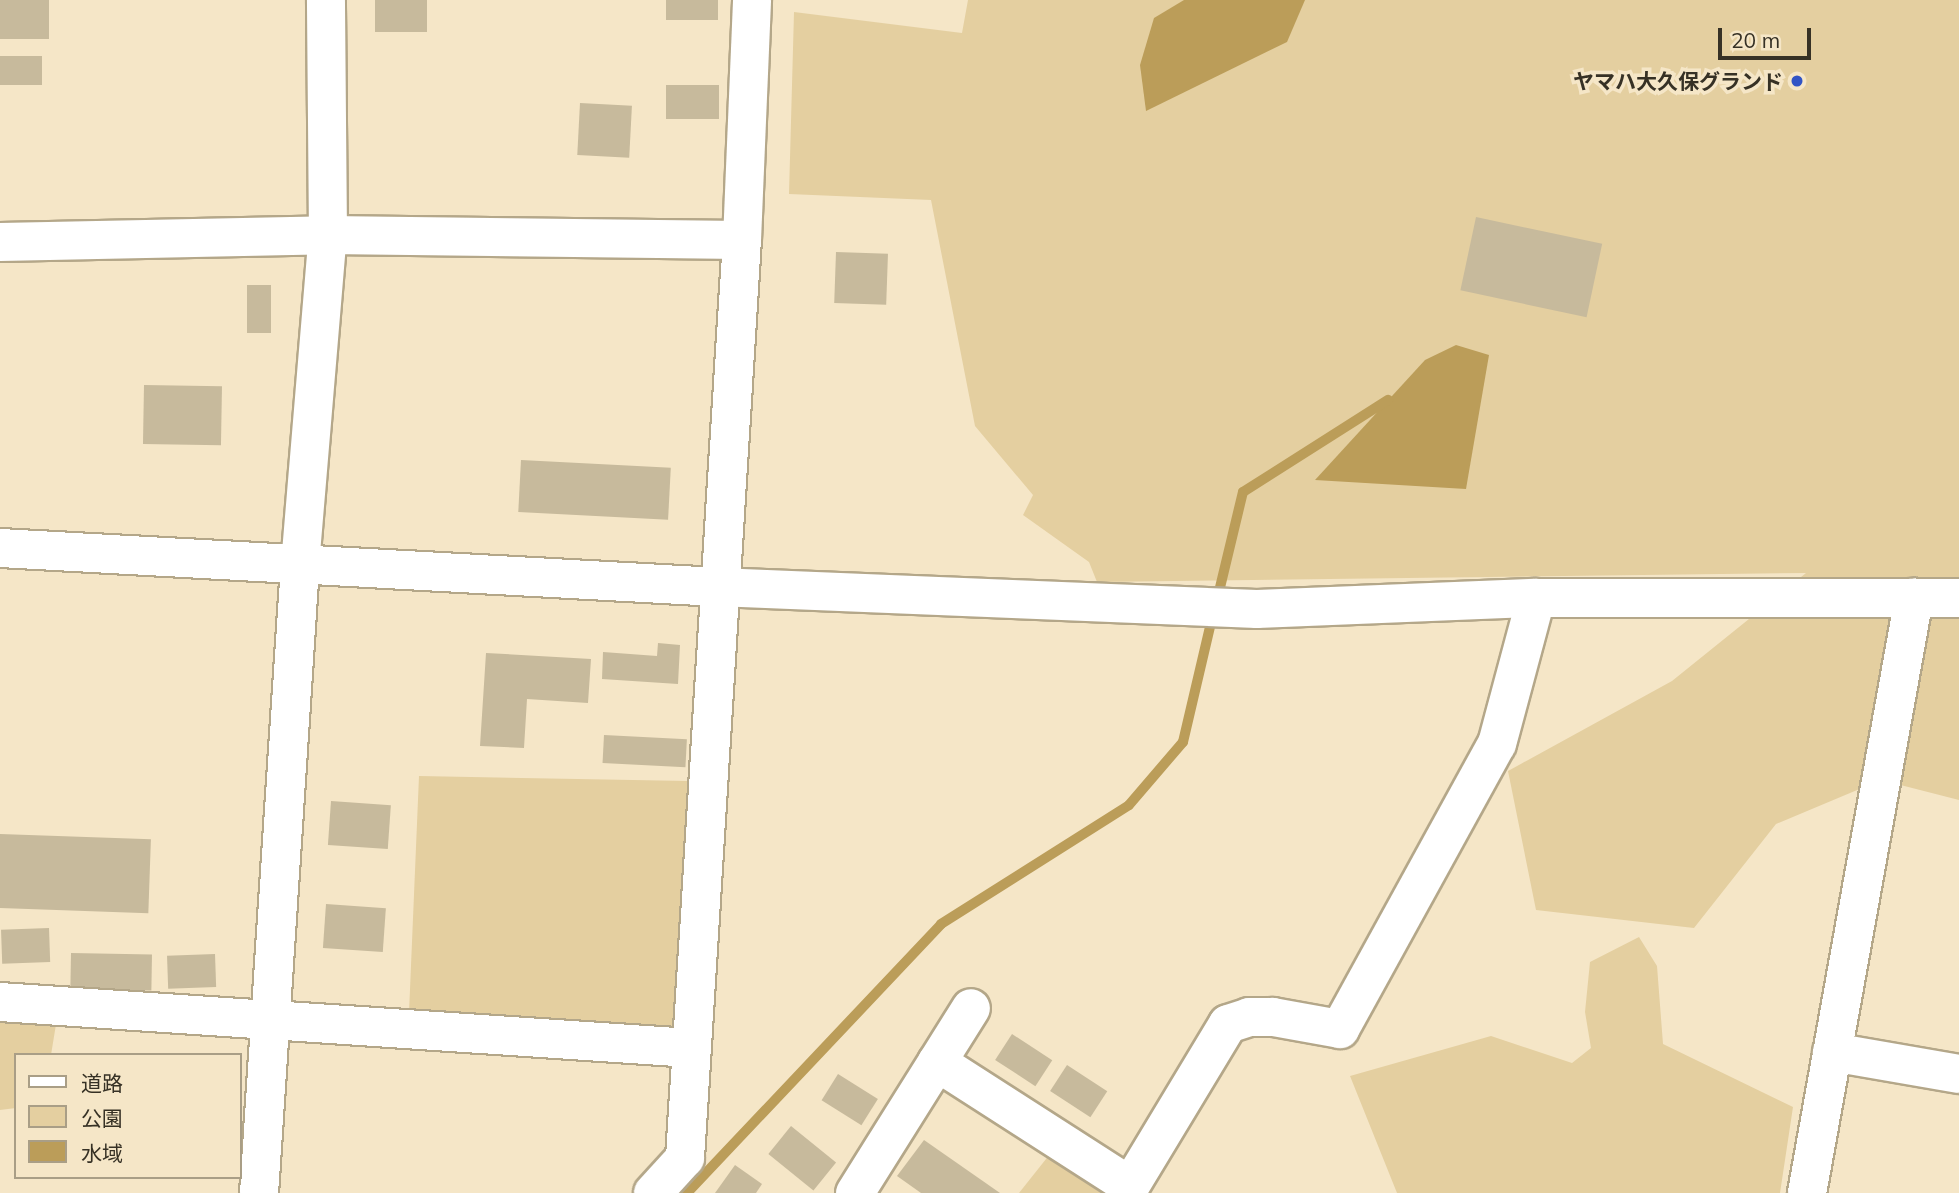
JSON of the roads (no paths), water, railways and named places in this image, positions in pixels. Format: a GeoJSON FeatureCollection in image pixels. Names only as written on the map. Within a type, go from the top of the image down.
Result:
{"type":"FeatureCollection","features":[{"type":"Feature","properties":{"kind":"street"},"geometry":{"type":"LineString","coordinates":[[259,1193],[300,565],[328,235],[326,0]]}},
{"type":"Feature","properties":{"kind":"street"},"geometry":{"type":"LineString","coordinates":[[653,1193],[685,1158],[717,586],[742,240],[752,0]]}},
{"type":"Feature","properties":{"kind":"street"},"geometry":{"type":"LineString","coordinates":[[0,242],[328,235],[742,240]]}},
{"type":"Feature","properties":{"kind":"street"},"geometry":{"type":"LineString","coordinates":[[0,548],[717,586],[1257,609],[1536,598],[1959,598]]}},
{"type":"Feature","properties":{"kind":"street"},"geometry":{"type":"LineString","coordinates":[[937,1062],[1128,1190],[1228,1024],[1249,1017],[1273,1017],[1340,1029],[1497,744],[1536,598]]}},
{"type":"Feature","properties":{"kind":"street"},"geometry":{"type":"LineString","coordinates":[[1807,1193],[1914,598]]}},
{"type":"Feature","properties":{"kind":"street"},"geometry":{"type":"LineString","coordinates":[[0,1002],[691,1048]]}},
{"type":"Feature","properties":{"kind":"street"},"geometry":{"type":"LineString","coordinates":[[855,1193],[971,1008]]}},
{"type":"Feature","properties":{"kind":"street"},"geometry":{"type":"LineString","coordinates":[[1832,1052],[1959,1074]]}},
{"type":"Feature","properties":{"kind":"water"},"geometry":{"type":"Polygon","coordinates":[[[1184,0],[1305,0],[1287,42],[1146,111],[1140,65],[1154,18],[1184,0]]]}},
{"type":"Feature","properties":{"kind":"water"},"geometry":{"type":"Polygon","coordinates":[[[1456,345],[1489,355],[1466,489],[1315,480],[1425,360],[1456,345]]]}},
{"type":"Feature","properties":{"kind":"waterway"},"geometry":{"type":"LineString","coordinates":[[1217,600],[1243,492],[1388,400]]}},
{"type":"Feature","properties":{"kind":"waterway"},"geometry":{"type":"LineString","coordinates":[[687,1193],[941,924],[1129,805],[1183,742],[1213,614]]}},
{"type":"Feature","properties":{"kind":"place","name":"ヤマハ大久保グランド"},"geometry":{"type":"Point","coordinates":[1797,81]}}]}
